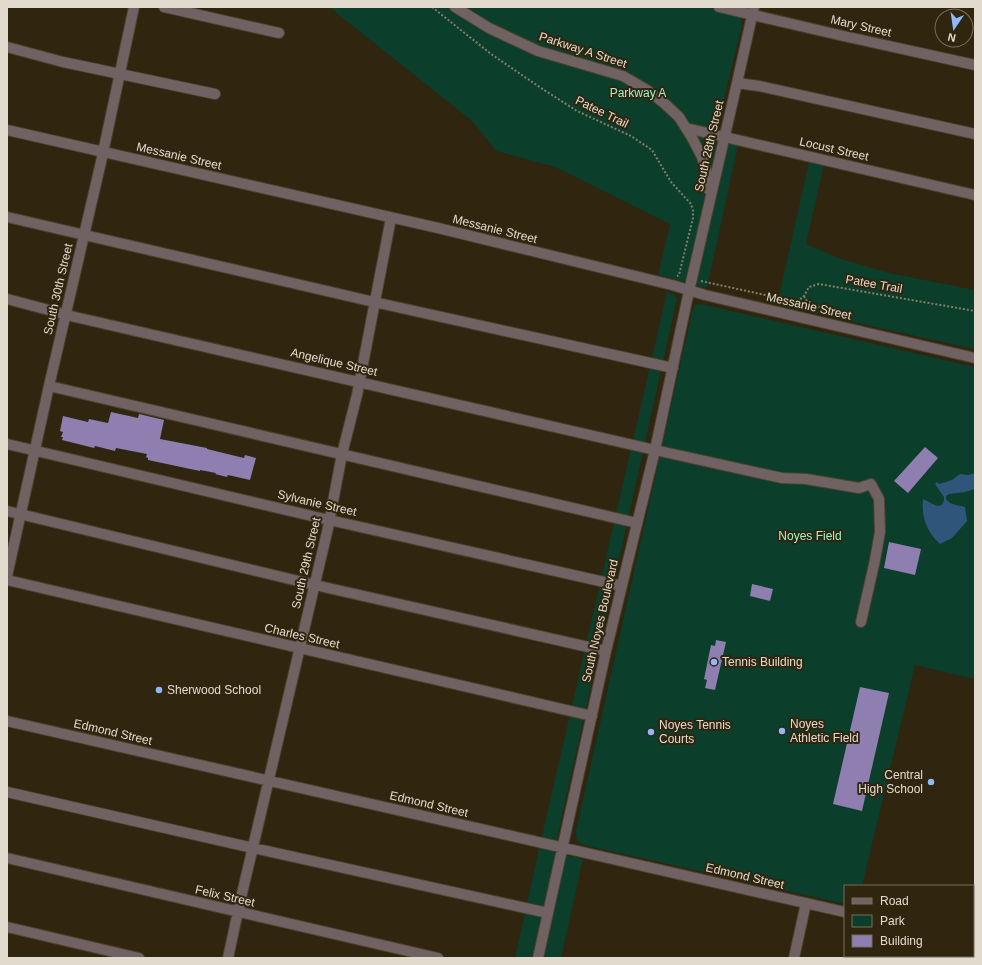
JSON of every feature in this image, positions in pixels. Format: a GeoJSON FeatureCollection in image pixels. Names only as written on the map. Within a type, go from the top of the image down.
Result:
{"type":"FeatureCollection","features":[{"type":"Feature","properties":{"kind":"street","name":"South 30th Street"},"geometry":{"type":"LineString","coordinates":[[7,576],[103,152],[134,7]]}},
{"type":"Feature","properties":{"kind":"street"},"geometry":{"type":"LineString","coordinates":[[164,7],[279,32]]}},
{"type":"Feature","properties":{"kind":"street","name":"Parkway A Street"},"geometry":{"type":"LineString","coordinates":[[454,7],[489,28],[538,51],[623,76],[647,90],[679,117],[691,136],[702,157],[709,181],[710,202]]}},
{"type":"Feature","properties":{"kind":"street","name":"Mary Street"},"geometry":{"type":"LineString","coordinates":[[718,7],[753,11],[975,65]]}},
{"type":"Feature","properties":{"kind":"street","name":"South 28th Street"},"geometry":{"type":"LineString","coordinates":[[689,291],[753,11]]}},
{"type":"Feature","properties":{"kind":"street"},"geometry":{"type":"LineString","coordinates":[[7,47],[63,62],[215,94]]}},
{"type":"Feature","properties":{"kind":"street"},"geometry":{"type":"LineString","coordinates":[[737,84],[759,86],[975,134]]}},
{"type":"Feature","properties":{"kind":"street","name":"Locust Street"},"geometry":{"type":"LineString","coordinates":[[686,128],[975,195]]}},
{"type":"Feature","properties":{"kind":"street","name":"Messanie Street"},"geometry":{"type":"LineString","coordinates":[[7,130],[391,218],[672,285],[689,291],[975,358]]}},
{"type":"Feature","properties":{"kind":"street"},"geometry":{"type":"LineString","coordinates":[[7,217],[374,302],[672,368]]}},
{"type":"Feature","properties":{"kind":"street","name":"South 29th Street"},"geometry":{"type":"LineString","coordinates":[[228,958],[299,648],[315,585],[342,454],[359,382],[391,218]]}},
{"type":"Feature","properties":{"kind":"street","name":"South Noyes Boulevard"},"geometry":{"type":"LineString","coordinates":[[538,958],[606,651],[655,450],[689,291]]}},
{"type":"Feature","properties":{"kind":"street","name":"Angelique Street"},"geometry":{"type":"LineString","coordinates":[[7,299],[65,315],[782,478],[806,479],[859,488],[871,484],[879,499],[880,532],[861,622]]}},
{"type":"Feature","properties":{"kind":"street"},"geometry":{"type":"LineString","coordinates":[[49,386],[637,523]]}},
{"type":"Feature","properties":{"kind":"street","name":"Sylvanie Street"},"geometry":{"type":"LineString","coordinates":[[7,444],[622,586]]}},
{"type":"Feature","properties":{"kind":"street"},"geometry":{"type":"LineString","coordinates":[[7,511],[315,585],[606,651]]}},
{"type":"Feature","properties":{"kind":"street","name":"Charles Street"},"geometry":{"type":"LineString","coordinates":[[7,580],[592,716]]}},
{"type":"Feature","properties":{"kind":"street","name":"Edmond Street"},"geometry":{"type":"LineString","coordinates":[[7,721],[844,912]]}},
{"type":"Feature","properties":{"kind":"street"},"geometry":{"type":"LineString","coordinates":[[7,792],[548,913]]}},
{"type":"Feature","properties":{"kind":"street","name":"Felix Street"},"geometry":{"type":"LineString","coordinates":[[7,858],[438,958]]}},
{"type":"Feature","properties":{"kind":"street"},"geometry":{"type":"LineString","coordinates":[[794,958],[806,904]]}},
{"type":"Feature","properties":{"kind":"street"},"geometry":{"type":"LineString","coordinates":[[7,927],[139,958]]}},
{"type":"Feature","properties":{"kind":"path","name":"Patee Trail"},"geometry":{"type":"LineString","coordinates":[[432,7],[491,54],[541,88],[576,110],[631,136],[652,150],[671,182],[691,204],[693,211],[693,218],[679,275],[674,276],[672,285]]}},
{"type":"Feature","properties":{"kind":"path"},"geometry":{"type":"LineString","coordinates":[[679,275],[820,307]]}},
{"type":"Feature","properties":{"kind":"path","name":"Patee Trail"},"geometry":{"type":"LineString","coordinates":[[796,302],[804,296],[809,287],[820,284],[975,311]]}},
{"type":"Feature","properties":{"kind":"path"},"geometry":{"type":"LineString","coordinates":[[804,296],[809,305]]}},
{"type":"Feature","properties":{"kind":"green space","name":"Parkway A"},"geometry":{"type":"Polygon","coordinates":[[[329,7],[707,7],[729,12],[741,18],[742,25],[717,128],[738,145],[707,288],[658,275],[670,224],[555,167],[496,151],[472,121],[329,7]]]}},
{"type":"Feature","properties":{"kind":"green space"},"geometry":{"type":"Polygon","coordinates":[[[809,162],[824,164],[806,244],[841,259],[889,273],[975,290],[974,349],[777,305],[809,162]]]}},
{"type":"Feature","properties":{"kind":"green space"},"geometry":{"type":"Polygon","coordinates":[[[667,292],[673,294],[677,299],[554,852],[583,859],[561,958],[515,958],[539,849],[667,292]]]}},
{"type":"Feature","properties":{"kind":"green space","name":"Noyes Field"},"geometry":{"type":"Polygon","coordinates":[[[701,304],[975,367],[975,679],[915,665],[862,885],[844,885],[844,904],[588,846],[580,843],[576,838],[576,831],[692,312],[695,305],[701,304]]]}},
{"type":"Feature","properties":{"kind":"water"},"geometry":{"type":"Polygon","coordinates":[[[975,473],[975,489],[949,494],[946,496],[946,499],[950,502],[965,507],[967,521],[952,538],[940,544],[928,529],[926,524],[923,512],[923,499],[937,506],[942,505],[944,497],[935,484],[937,482],[939,484],[952,480],[960,474],[968,475],[975,473]]]}},
{"type":"Feature","properties":{"kind":"building"},"geometry":{"type":"Polygon","coordinates":[[[111,412],[138,418],[139,414],[164,420],[160,439],[207,448],[244,458],[245,455],[256,458],[250,480],[228,475],[227,477],[215,474],[216,473],[148,460],[146,457],[147,454],[116,448],[115,451],[95,446],[94,448],[62,440],[63,437],[61,437],[63,432],[60,431],[63,416],[88,422],[89,419],[108,423],[111,412]]]}},
{"type":"Feature","properties":{"kind":"building"},"geometry":{"type":"Polygon","coordinates":[[[925,447],[938,458],[908,493],[894,481],[925,447]]]}},
{"type":"Feature","properties":{"kind":"building"},"geometry":{"type":"Polygon","coordinates":[[[889,542],[921,549],[915,575],[884,568],[889,542]]]}},
{"type":"Feature","properties":{"kind":"building"},"geometry":{"type":"Polygon","coordinates":[[[752,584],[773,589],[770,601],[750,596],[752,584]]]}},
{"type":"Feature","properties":{"kind":"building","name":"Tennis Building"},"geometry":{"type":"Polygon","coordinates":[[[716,640],[726,642],[715,690],[705,688],[707,680],[704,679],[711,645],[715,646],[716,640]]]}},
{"type":"Feature","properties":{"kind":"building"},"geometry":{"type":"Polygon","coordinates":[[[860,687],[889,693],[862,811],[833,804],[860,687]]]}},
{"type":"Feature","properties":{"kind":"place","name":"Tennis Building"},"geometry":{"type":"Point","coordinates":[714,662]}},
{"type":"Feature","properties":{"kind":"place","name":"Sherwood School"},"geometry":{"type":"Point","coordinates":[159,690]}},
{"type":"Feature","properties":{"kind":"place","name":"Noyes Athletic Field"},"geometry":{"type":"Point","coordinates":[782,731]}},
{"type":"Feature","properties":{"kind":"place","name":"Noyes Tennis Courts"},"geometry":{"type":"Point","coordinates":[651,732]}},
{"type":"Feature","properties":{"kind":"place","name":"Central High School"},"geometry":{"type":"Point","coordinates":[931,782]}}]}
